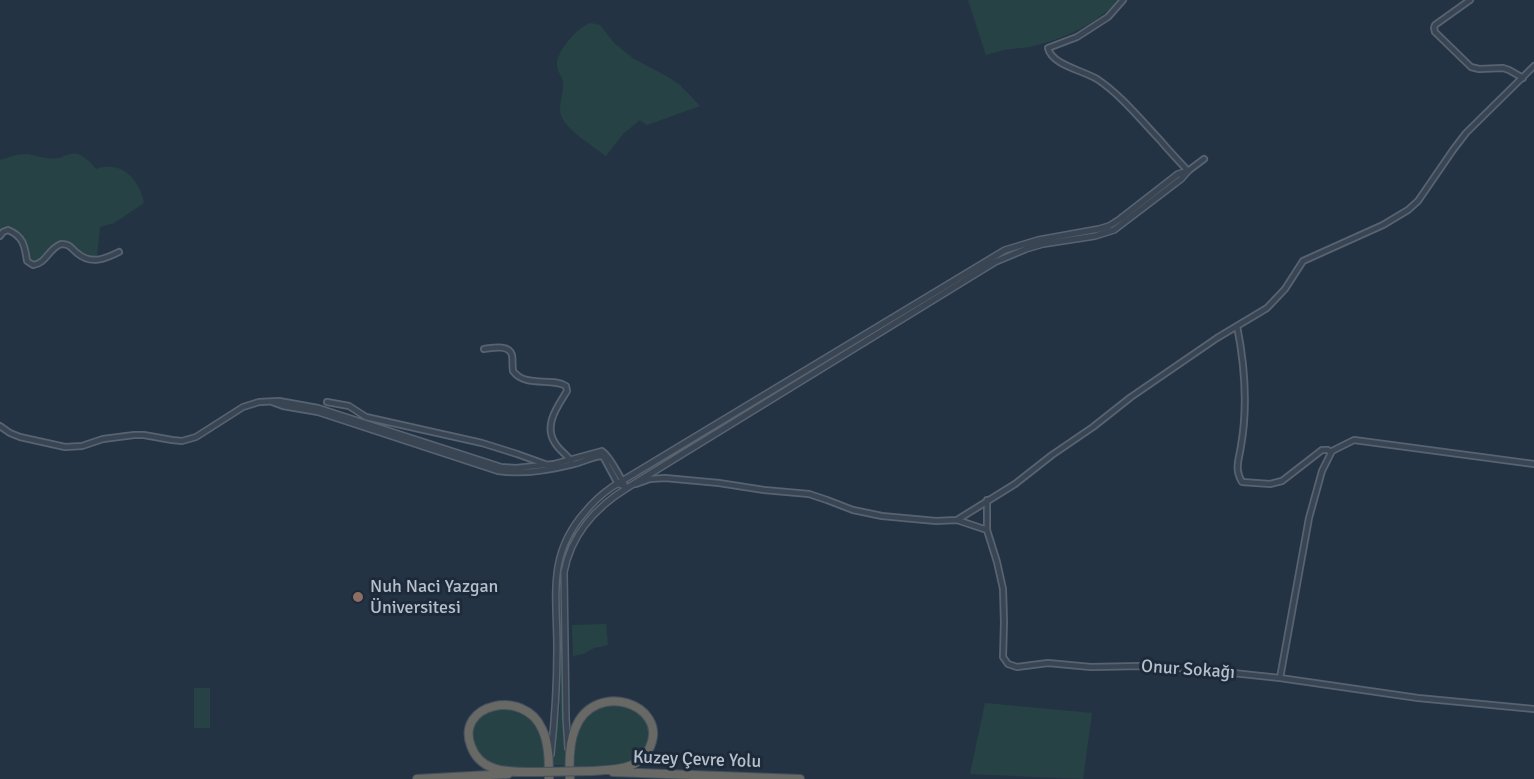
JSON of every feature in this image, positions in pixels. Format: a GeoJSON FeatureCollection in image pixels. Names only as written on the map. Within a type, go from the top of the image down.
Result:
{"type":"FeatureCollection","features":[{"type":"Feature","properties":{"kind":"highway"},"geometry":{"type":"LineString","coordinates":[[417,779],[539,772],[593,771],[628,766],[636,763],[647,752],[651,744],[652,730],[647,716],[630,704],[615,701],[600,703],[590,709],[575,728],[569,762],[570,779]]}},
{"type":"Feature","properties":{"kind":"highway"},"geometry":{"type":"LineString","coordinates":[[539,772],[495,769],[477,758],[469,742],[470,725],[475,718],[482,711],[507,705],[524,709],[532,714],[543,729],[549,779]]}},
{"type":"Feature","properties":{"kind":"highway","name":"Kuzey Çevre Yolu"},"geometry":{"type":"LineString","coordinates":[[593,771],[800,779]]}},
{"type":"Feature","properties":{"kind":"street"},"geometry":{"type":"LineString","coordinates":[[1123,0],[1108,17],[1077,37],[1048,48],[1049,52],[1058,62],[1090,75],[1115,94],[1148,126],[1188,171]]}},
{"type":"Feature","properties":{"kind":"street"},"geometry":{"type":"LineString","coordinates":[[1470,0],[1437,24],[1434,28],[1435,32],[1471,67],[1482,70],[1503,68],[1523,78]]}},
{"type":"Feature","properties":{"kind":"street"},"geometry":{"type":"LineString","coordinates":[[957,520],[1024,478],[1131,397],[1267,308],[1285,289],[1303,261],[1390,222],[1413,205],[1466,134],[1534,66]]}},
{"type":"Feature","properties":{"kind":"street"},"geometry":{"type":"LineString","coordinates":[[569,762],[566,707],[565,567],[572,546],[585,524],[605,504],[627,488],[995,262],[1034,246],[1095,236],[1114,230],[1204,159]]}},
{"type":"Feature","properties":{"kind":"street"},"geometry":{"type":"LineString","coordinates":[[549,764],[555,717],[558,561],[566,542],[582,516],[603,494],[1005,250],[1038,240],[1109,226],[1178,174],[1188,171]]}},
{"type":"Feature","properties":{"kind":"street"},"geometry":{"type":"LineString","coordinates":[[0,236],[8,230],[16,234],[24,242],[28,262],[33,265],[43,262],[53,248],[61,243],[69,245],[80,255],[93,260],[101,260],[119,252]]}},
{"type":"Feature","properties":{"kind":"street"},"geometry":{"type":"LineString","coordinates":[[1237,326],[1245,380],[1243,428],[1237,467],[1242,482],[1270,484],[1280,482],[1322,450],[1327,449],[1330,452]]}},
{"type":"Feature","properties":{"kind":"street"},"geometry":{"type":"LineString","coordinates":[[484,348],[509,350],[512,355],[513,371],[520,378],[538,382],[562,383],[566,386],[567,391],[552,418],[551,430],[555,443],[571,461]]}},
{"type":"Feature","properties":{"kind":"street"},"geometry":{"type":"LineString","coordinates":[[0,426],[20,437],[65,447],[82,446],[103,439],[139,434],[182,441],[196,437],[243,407],[259,402],[279,401],[318,408],[496,466],[511,468],[547,465],[604,452],[620,483]]}},
{"type":"Feature","properties":{"kind":"street"},"geometry":{"type":"LineString","coordinates":[[272,402],[318,412],[503,472],[557,468],[601,456],[620,483],[627,488]]}},
{"type":"Feature","properties":{"kind":"street"},"geometry":{"type":"LineString","coordinates":[[327,402],[349,406],[366,417],[494,446],[547,465]]}},
{"type":"Feature","properties":{"kind":"street"},"geometry":{"type":"LineString","coordinates":[[1330,452],[1354,440],[1534,464]]}},
{"type":"Feature","properties":{"kind":"street"},"geometry":{"type":"LineString","coordinates":[[1280,678],[1309,518],[1322,471],[1330,452]]}},
{"type":"Feature","properties":{"kind":"street"},"geometry":{"type":"LineString","coordinates":[[627,488],[650,479],[660,478],[719,483],[809,494],[853,510],[882,516],[936,521],[957,520],[987,530]]}},
{"type":"Feature","properties":{"kind":"street","name":"Onur Sokağı"},"geometry":{"type":"LineString","coordinates":[[987,500],[987,530],[1001,580],[1004,611],[1003,655],[1010,666],[1052,663],[1091,667],[1156,666],[1217,670],[1418,698],[1534,709]]}},
{"type":"Feature","properties":{"kind":"green space"},"geometry":{"type":"Polygon","coordinates":[[[968,0],[1118,0],[1101,16],[1070,34],[1034,46],[1006,49],[986,55],[968,0]]]}},
{"type":"Feature","properties":{"kind":"green space"},"geometry":{"type":"Polygon","coordinates":[[[591,23],[600,25],[615,44],[634,59],[680,85],[700,106],[647,125],[640,120],[623,134],[606,156],[588,143],[568,126],[561,115],[563,82],[557,65],[560,53],[569,40],[580,29],[591,23]]]}},
{"type":"Feature","properties":{"kind":"green space"},"geometry":{"type":"Polygon","coordinates":[[[28,154],[43,158],[61,158],[76,154],[90,162],[96,169],[113,167],[121,169],[128,173],[138,186],[144,203],[114,223],[100,227],[97,257],[86,256],[61,241],[51,246],[44,259],[32,263],[28,260],[24,242],[17,231],[12,228],[0,230],[0,160],[28,154]]]}},
{"type":"Feature","properties":{"kind":"green space"},"geometry":{"type":"Polygon","coordinates":[[[558,592],[561,592],[566,765],[552,765],[560,708],[558,592]]]}},
{"type":"Feature","properties":{"kind":"green space"},"geometry":{"type":"Polygon","coordinates":[[[606,624],[608,645],[573,656],[572,625],[606,624]]]}},
{"type":"Feature","properties":{"kind":"green space"},"geometry":{"type":"Polygon","coordinates":[[[194,688],[210,688],[210,728],[194,728],[194,688]]]}},
{"type":"Feature","properties":{"kind":"green space"},"geometry":{"type":"Polygon","coordinates":[[[985,703],[1092,713],[1083,779],[970,774],[985,703]]]}},
{"type":"Feature","properties":{"kind":"green space"},"geometry":{"type":"Polygon","coordinates":[[[624,704],[640,712],[648,722],[650,735],[642,755],[631,763],[617,766],[575,768],[574,748],[584,719],[601,705],[624,704]]]}},
{"type":"Feature","properties":{"kind":"green space"},"geometry":{"type":"Polygon","coordinates":[[[507,707],[528,715],[543,737],[546,769],[515,770],[499,767],[486,761],[477,750],[473,737],[480,718],[485,713],[507,707]]]}},
{"type":"Feature","properties":{"kind":"place","name":"Nuh Naci Yazgan Üniversitesi"},"geometry":{"type":"Point","coordinates":[358,597]}}]}
